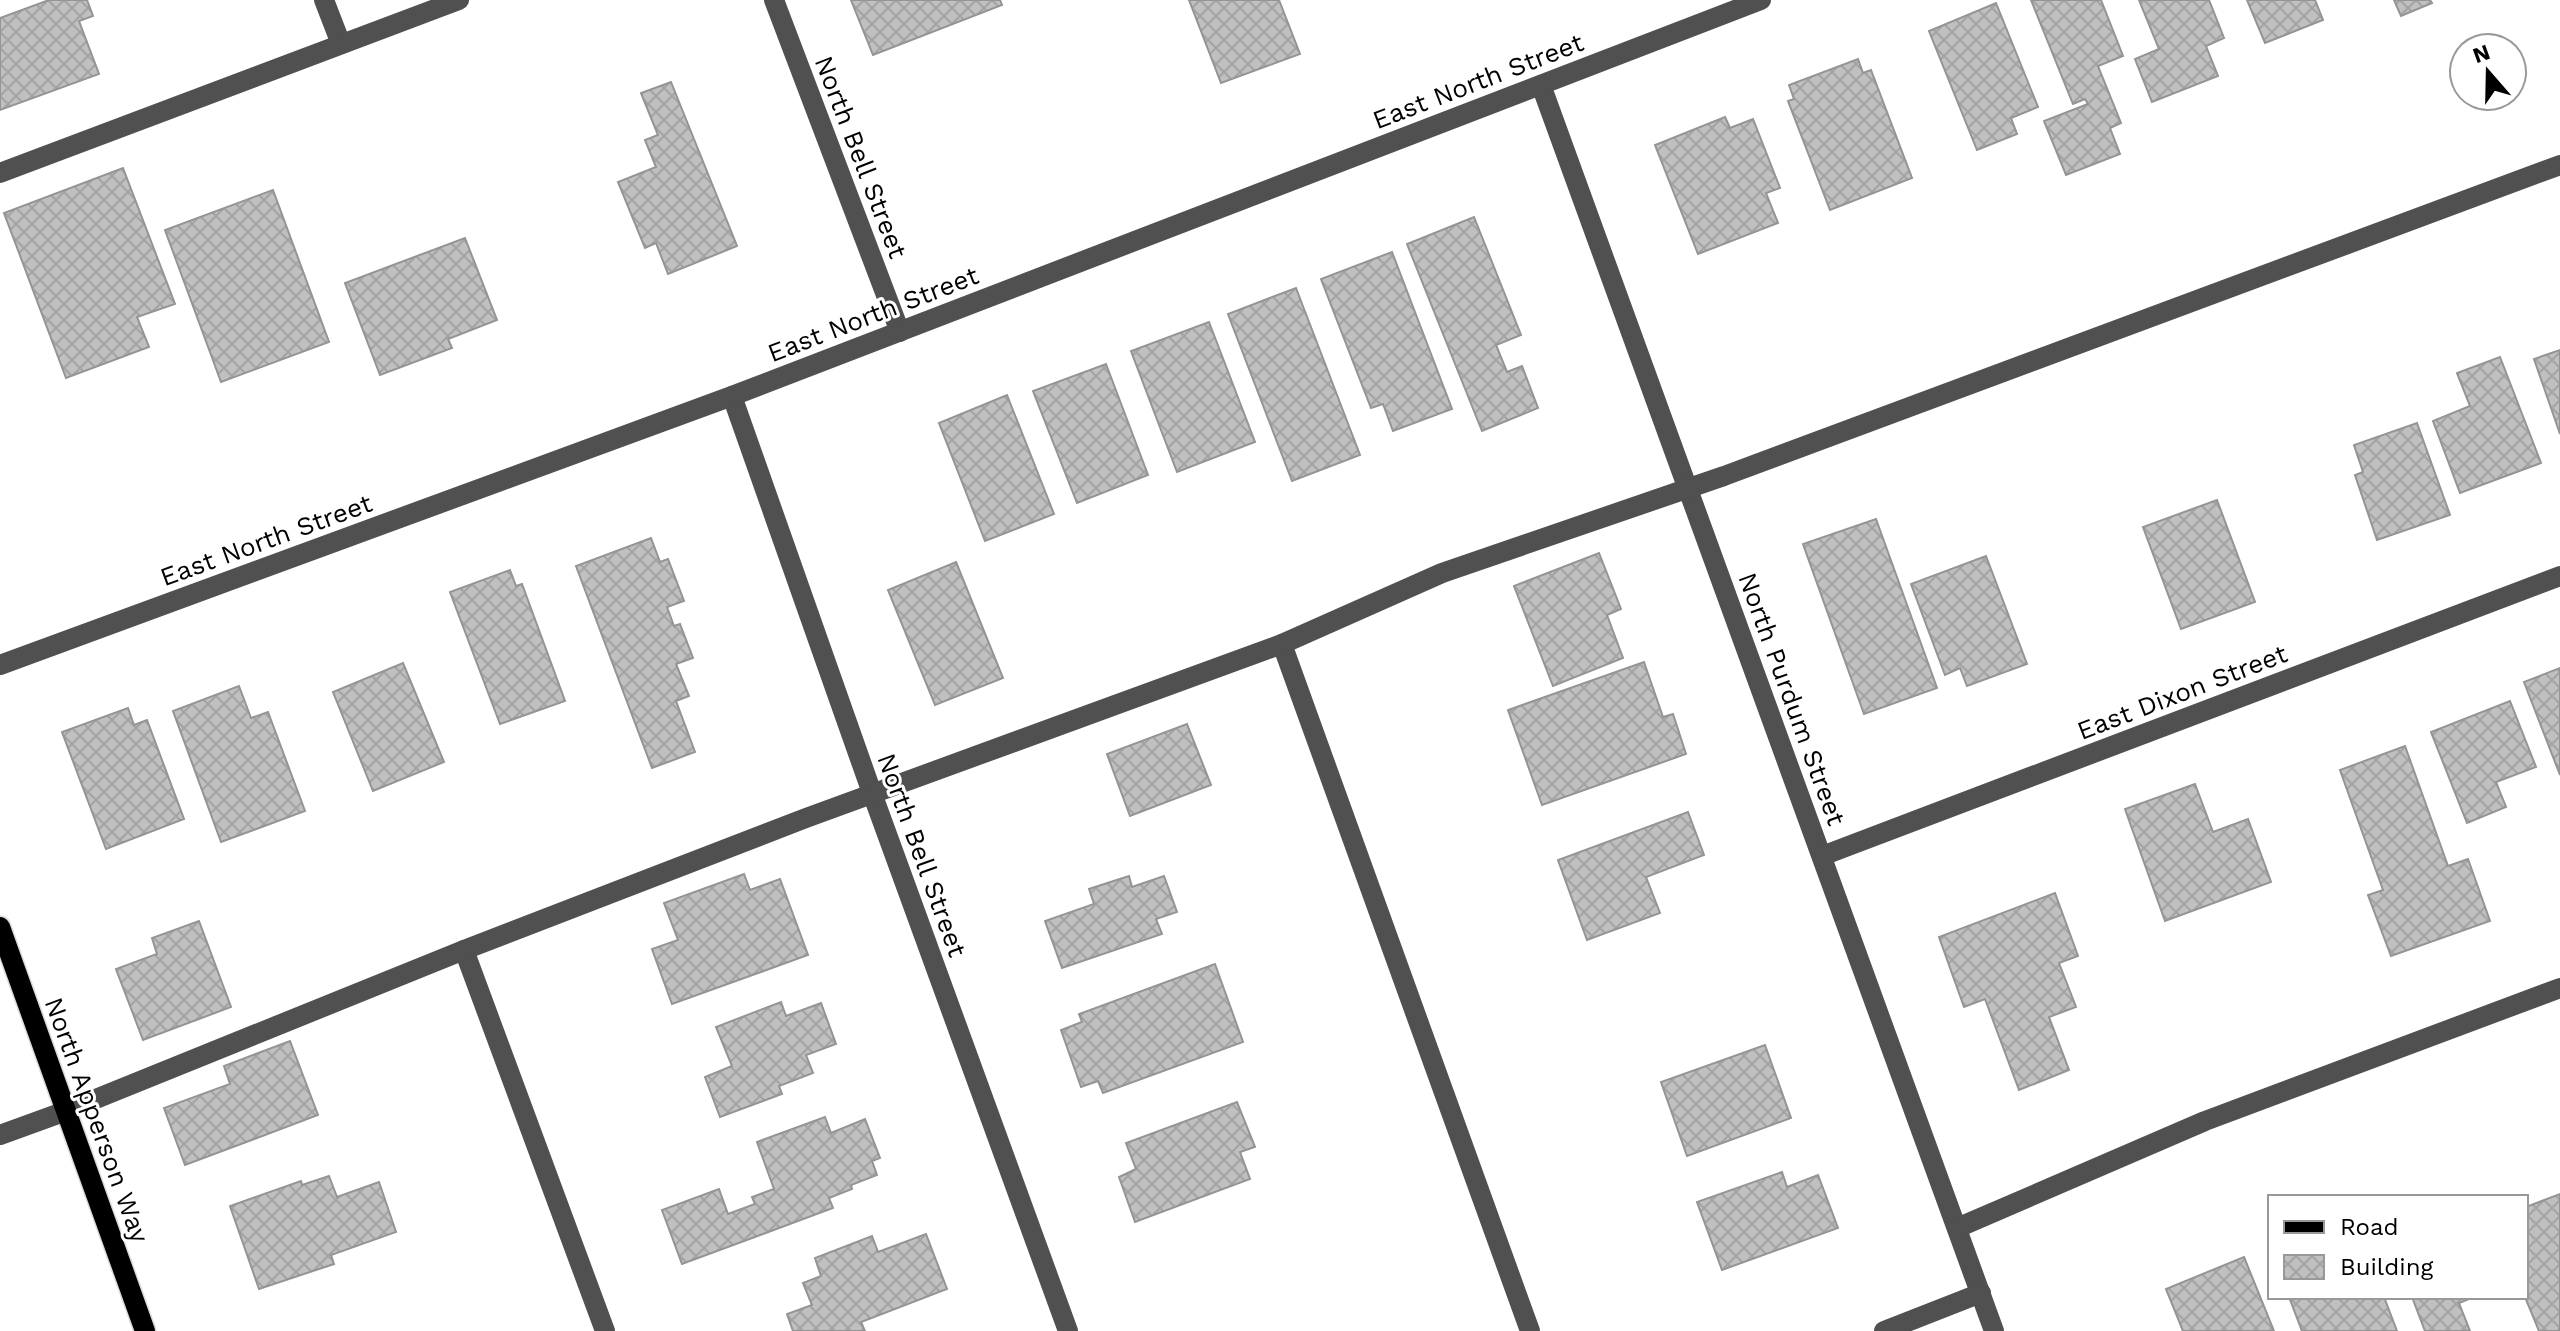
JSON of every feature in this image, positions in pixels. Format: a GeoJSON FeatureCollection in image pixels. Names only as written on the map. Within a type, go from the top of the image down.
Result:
{"type":"FeatureCollection","features":[{"type":"Feature","properties":{"kind":"main road","name":"North Apperson Way"},"geometry":{"type":"LineString","coordinates":[[0,927],[145,1331]]}},
{"type":"Feature","properties":{"kind":"street"},"geometry":{"type":"LineString","coordinates":[[324,0],[341,44]]}},
{"type":"Feature","properties":{"kind":"street"},"geometry":{"type":"LineString","coordinates":[[0,173],[459,0]]}},
{"type":"Feature","properties":{"kind":"street","name":"North Bell Street"},"geometry":{"type":"LineString","coordinates":[[774,0],[900,332]]}},
{"type":"Feature","properties":{"kind":"street","name":"East North Street"},"geometry":{"type":"LineString","coordinates":[[0,665],[900,332],[1541,85],[1709,9],[1761,0]]}},
{"type":"Feature","properties":{"kind":"street","name":"North Purdum Street"},"geometry":{"type":"LineString","coordinates":[[1541,85],[1994,1331]]}},
{"type":"Feature","properties":{"kind":"street"},"geometry":{"type":"LineString","coordinates":[[0,1135],[464,950],[872,793],[1282,644],[1442,573],[1687,489],[2560,165]]}},
{"type":"Feature","properties":{"kind":"street","name":"North Bell Street"},"geometry":{"type":"LineString","coordinates":[[732,396],[872,793],[1068,1331]]}},
{"type":"Feature","properties":{"kind":"street","name":"East Dixon Street"},"geometry":{"type":"LineString","coordinates":[[1822,856],[2560,576]]}},
{"type":"Feature","properties":{"kind":"street"},"geometry":{"type":"LineString","coordinates":[[1282,644],[1530,1331]]}},
{"type":"Feature","properties":{"kind":"street"},"geometry":{"type":"LineString","coordinates":[[464,950],[605,1331]]}},
{"type":"Feature","properties":{"kind":"street"},"geometry":{"type":"LineString","coordinates":[[1957,1228],[2205,1121],[2560,988]]}},
{"type":"Feature","properties":{"kind":"street"},"geometry":{"type":"LineString","coordinates":[[1884,1331],[1981,1293]]}},
{"type":"Feature","properties":{"kind":"building"},"geometry":{"type":"Polygon","coordinates":[[[49,0],[87,0],[93,16],[79,21],[99,74],[0,110],[0,18],[49,0]]]}},
{"type":"Feature","properties":{"kind":"building"},"geometry":{"type":"Polygon","coordinates":[[[851,0],[1000,0],[1002,5],[873,55],[851,0]]]}},
{"type":"Feature","properties":{"kind":"building"},"geometry":{"type":"Polygon","coordinates":[[[1189,0],[1279,0],[1300,54],[1221,83],[1189,0]]]}},
{"type":"Feature","properties":{"kind":"building"},"geometry":{"type":"Polygon","coordinates":[[[2031,0],[2101,0],[2123,56],[2098,66],[2121,123],[2110,128],[2120,154],[2066,175],[2044,121],[2088,104],[2085,99],[2073,104],[2031,0]]]}},
{"type":"Feature","properties":{"kind":"building"},"geometry":{"type":"Polygon","coordinates":[[[2139,0],[2209,0],[2224,38],[2206,46],[2218,76],[2152,102],[2135,59],[2159,49],[2139,0]]]}},
{"type":"Feature","properties":{"kind":"building"},"geometry":{"type":"Polygon","coordinates":[[[2247,0],[2315,0],[2323,20],[2265,43],[2247,0]]]}},
{"type":"Feature","properties":{"kind":"building"},"geometry":{"type":"Polygon","coordinates":[[[2394,0],[2430,0],[2432,3],[2401,16],[2394,0]]]}},
{"type":"Feature","properties":{"kind":"building"},"geometry":{"type":"Polygon","coordinates":[[[1996,3],[2038,107],[2011,118],[2017,134],[1977,150],[1929,31],[1996,3]]]}},
{"type":"Feature","properties":{"kind":"building"},"geometry":{"type":"Polygon","coordinates":[[[1858,59],[1863,73],[1871,70],[1912,178],[1830,210],[1788,101],[1794,99],[1789,85],[1858,59]]]}},
{"type":"Feature","properties":{"kind":"building"},"geometry":{"type":"Polygon","coordinates":[[[671,82],[737,246],[668,274],[656,243],[645,248],[618,182],[656,167],[645,140],[658,135],[641,93],[671,82]]]}},
{"type":"Feature","properties":{"kind":"building"},"geometry":{"type":"Polygon","coordinates":[[[1725,117],[1730,128],[1753,119],[1780,188],[1766,193],[1778,223],[1698,254],[1655,145],[1725,117]]]}},
{"type":"Feature","properties":{"kind":"building"},"geometry":{"type":"Polygon","coordinates":[[[123,168],[175,304],[137,317],[149,347],[66,378],[4,213],[123,168]]]}},
{"type":"Feature","properties":{"kind":"building"},"geometry":{"type":"Polygon","coordinates":[[[273,190],[329,342],[221,382],[165,230],[273,190]]]}},
{"type":"Feature","properties":{"kind":"building"},"geometry":{"type":"Polygon","coordinates":[[[1474,217],[1521,335],[1496,345],[1507,372],[1522,366],[1538,408],[1482,431],[1407,244],[1474,217]]]}},
{"type":"Feature","properties":{"kind":"building"},"geometry":{"type":"Polygon","coordinates":[[[465,238],[497,320],[448,339],[452,348],[380,375],[345,283],[465,238]]]}},
{"type":"Feature","properties":{"kind":"building"},"geometry":{"type":"Polygon","coordinates":[[[1392,252],[1452,409],[1393,431],[1383,404],[1371,408],[1321,279],[1392,252]]]}},
{"type":"Feature","properties":{"kind":"building"},"geometry":{"type":"Polygon","coordinates":[[[1296,288],[1360,455],[1292,481],[1228,314],[1296,288]]]}},
{"type":"Feature","properties":{"kind":"building"},"geometry":{"type":"Polygon","coordinates":[[[1209,322],[1255,442],[1177,472],[1131,351],[1209,322]]]}},
{"type":"Feature","properties":{"kind":"building"},"geometry":{"type":"Polygon","coordinates":[[[2560,350],[2560,434],[2534,359],[2560,350]]]}},
{"type":"Feature","properties":{"kind":"building"},"geometry":{"type":"Polygon","coordinates":[[[2500,357],[2541,463],[2460,493],[2433,421],[2470,406],[2457,373],[2500,357]]]}},
{"type":"Feature","properties":{"kind":"building"},"geometry":{"type":"Polygon","coordinates":[[[1106,364],[1148,475],[1077,503],[1033,391],[1106,364]]]}},
{"type":"Feature","properties":{"kind":"building"},"geometry":{"type":"Polygon","coordinates":[[[1007,395],[1054,514],[985,541],[939,423],[1007,395]]]}},
{"type":"Feature","properties":{"kind":"building"},"geometry":{"type":"Polygon","coordinates":[[[2417,423],[2450,515],[2377,540],[2355,475],[2363,472],[2354,445],[2417,423]]]}},
{"type":"Feature","properties":{"kind":"building"},"geometry":{"type":"Polygon","coordinates":[[[2217,500],[2255,602],[2181,629],[2143,527],[2217,500]]]}},
{"type":"Feature","properties":{"kind":"building"},"geometry":{"type":"Polygon","coordinates":[[[1876,519],[1937,688],[1864,714],[1803,544],[1876,519]]]}},
{"type":"Feature","properties":{"kind":"building"},"geometry":{"type":"Polygon","coordinates":[[[651,538],[660,562],[668,559],[684,601],[667,607],[674,626],[680,624],[693,658],[676,664],[689,696],[676,701],[695,752],[652,768],[576,566],[651,538]]]}},
{"type":"Feature","properties":{"kind":"building"},"geometry":{"type":"Polygon","coordinates":[[[1599,553],[1621,609],[1607,615],[1623,658],[1553,686],[1514,586],[1599,553]]]}},
{"type":"Feature","properties":{"kind":"building"},"geometry":{"type":"Polygon","coordinates":[[[1986,556],[2027,664],[1967,686],[1960,668],[1945,675],[1911,584],[1986,556]]]}},
{"type":"Feature","properties":{"kind":"building"},"geometry":{"type":"Polygon","coordinates":[[[956,562],[1003,678],[935,705],[888,590],[956,562]]]}},
{"type":"Feature","properties":{"kind":"building"},"geometry":{"type":"Polygon","coordinates":[[[510,570],[516,586],[522,584],[565,701],[500,724],[450,592],[510,570]]]}},
{"type":"Feature","properties":{"kind":"building"},"geometry":{"type":"Polygon","coordinates":[[[1644,662],[1663,717],[1673,714],[1686,754],[1542,805],[1508,710],[1644,662]]]}},
{"type":"Feature","properties":{"kind":"building"},"geometry":{"type":"Polygon","coordinates":[[[403,663],[444,762],[373,791],[333,692],[403,663]]]}},
{"type":"Feature","properties":{"kind":"building"},"geometry":{"type":"Polygon","coordinates":[[[2560,668],[2560,775],[2524,682],[2560,668]]]}},
{"type":"Feature","properties":{"kind":"building"},"geometry":{"type":"Polygon","coordinates":[[[239,686],[251,718],[268,712],[305,811],[221,842],[173,711],[239,686]]]}},
{"type":"Feature","properties":{"kind":"building"},"geometry":{"type":"Polygon","coordinates":[[[2510,701],[2536,767],[2496,782],[2506,807],[2467,823],[2431,732],[2510,701]]]}},
{"type":"Feature","properties":{"kind":"building"},"geometry":{"type":"Polygon","coordinates":[[[128,708],[134,725],[147,720],[184,819],[106,849],[62,732],[128,708]]]}},
{"type":"Feature","properties":{"kind":"building"},"geometry":{"type":"Polygon","coordinates":[[[1187,724],[1211,785],[1130,816],[1107,754],[1187,724]]]}},
{"type":"Feature","properties":{"kind":"building"},"geometry":{"type":"Polygon","coordinates":[[[2405,746],[2448,866],[2468,859],[2490,921],[2391,956],[2368,895],[2383,890],[2340,770],[2405,746]]]}},
{"type":"Feature","properties":{"kind":"building"},"geometry":{"type":"Polygon","coordinates":[[[2195,784],[2213,832],[2248,819],[2271,882],[2165,921],[2125,809],[2195,784]]]}},
{"type":"Feature","properties":{"kind":"building"},"geometry":{"type":"Polygon","coordinates":[[[1688,812],[1704,855],[1646,877],[1660,913],[1587,940],[1558,860],[1688,812]]]}},
{"type":"Feature","properties":{"kind":"building"},"geometry":{"type":"Polygon","coordinates":[[[744,874],[750,890],[780,879],[808,955],[672,1004],[652,949],[678,940],[664,903],[744,874]]]}},
{"type":"Feature","properties":{"kind":"building"},"geometry":{"type":"Polygon","coordinates":[[[1129,876],[1132,887],[1164,876],[1177,912],[1156,919],[1162,934],[1062,968],[1045,921],[1094,904],[1089,889],[1129,876]]]}},
{"type":"Feature","properties":{"kind":"building"},"geometry":{"type":"Polygon","coordinates":[[[2055,893],[2078,956],[2059,963],[2076,1007],[2049,1017],[2069,1070],[2019,1090],[1985,999],[1964,1007],[1939,937],[2055,893]]]}},
{"type":"Feature","properties":{"kind":"building"},"geometry":{"type":"Polygon","coordinates":[[[199,921],[231,1007],[143,1040],[116,969],[157,954],[152,938],[199,921]]]}},
{"type":"Feature","properties":{"kind":"building"},"geometry":{"type":"Polygon","coordinates":[[[1215,964],[1243,1042],[1103,1093],[1098,1081],[1081,1087],[1061,1030],[1082,1022],[1079,1014],[1215,964]]]}},
{"type":"Feature","properties":{"kind":"building"},"geometry":{"type":"Polygon","coordinates":[[[781,1002],[786,1016],[821,1003],[836,1044],[806,1055],[813,1073],[779,1086],[782,1094],[720,1117],[705,1077],[732,1066],[716,1027],[781,1002]]]}},
{"type":"Feature","properties":{"kind":"building"},"geometry":{"type":"Polygon","coordinates":[[[290,1041],[318,1115],[185,1165],[164,1108],[230,1084],[224,1066],[290,1041]]]}},
{"type":"Feature","properties":{"kind":"building"},"geometry":{"type":"Polygon","coordinates":[[[1765,1045],[1791,1118],[1687,1156],[1661,1082],[1765,1045]]]}},
{"type":"Feature","properties":{"kind":"building"},"geometry":{"type":"Polygon","coordinates":[[[1237,1102],[1255,1147],[1240,1152],[1250,1179],[1135,1222],[1119,1177],[1136,1169],[1126,1143],[1237,1102]]]}},
{"type":"Feature","properties":{"kind":"building"},"geometry":{"type":"Polygon","coordinates":[[[825,1117],[831,1133],[865,1119],[880,1158],[872,1161],[877,1175],[829,1198],[833,1208],[682,1264],[662,1210],[719,1189],[728,1214],[755,1204],[752,1197],[774,1189],[757,1142],[825,1117]]]}},
{"type":"Feature","properties":{"kind":"building"},"geometry":{"type":"Polygon","coordinates":[[[1782,1172],[1787,1187],[1818,1175],[1838,1228],[1722,1270],[1697,1202],[1782,1172]]]}},
{"type":"Feature","properties":{"kind":"building"},"geometry":{"type":"Polygon","coordinates":[[[329,1176],[337,1197],[379,1182],[396,1232],[331,1255],[334,1264],[259,1289],[230,1206],[301,1181],[302,1185],[329,1176]]]}},
{"type":"Feature","properties":{"kind":"building"},"geometry":{"type":"Polygon","coordinates":[[[2560,1194],[2560,1331],[2539,1331],[2526,1299],[2528,1206],[2560,1194]]]}},
{"type":"Feature","properties":{"kind":"building"},"geometry":{"type":"Polygon","coordinates":[[[926,1234],[947,1289],[861,1322],[865,1331],[793,1331],[787,1314],[812,1305],[803,1283],[821,1276],[815,1258],[872,1236],[878,1252],[926,1234]]]}},
{"type":"Feature","properties":{"kind":"building"},"geometry":{"type":"Polygon","coordinates":[[[2244,1257],[2274,1331],[2183,1331],[2166,1289],[2244,1257]]]}},
{"type":"Feature","properties":{"kind":"building"},"geometry":{"type":"Polygon","coordinates":[[[2290,1299],[2385,1299],[2397,1331],[2302,1331],[2290,1299]]]}},
{"type":"Feature","properties":{"kind":"building"},"geometry":{"type":"Polygon","coordinates":[[[2413,1299],[2469,1299],[2459,1303],[2470,1331],[2425,1331],[2413,1299]]]}}]}
